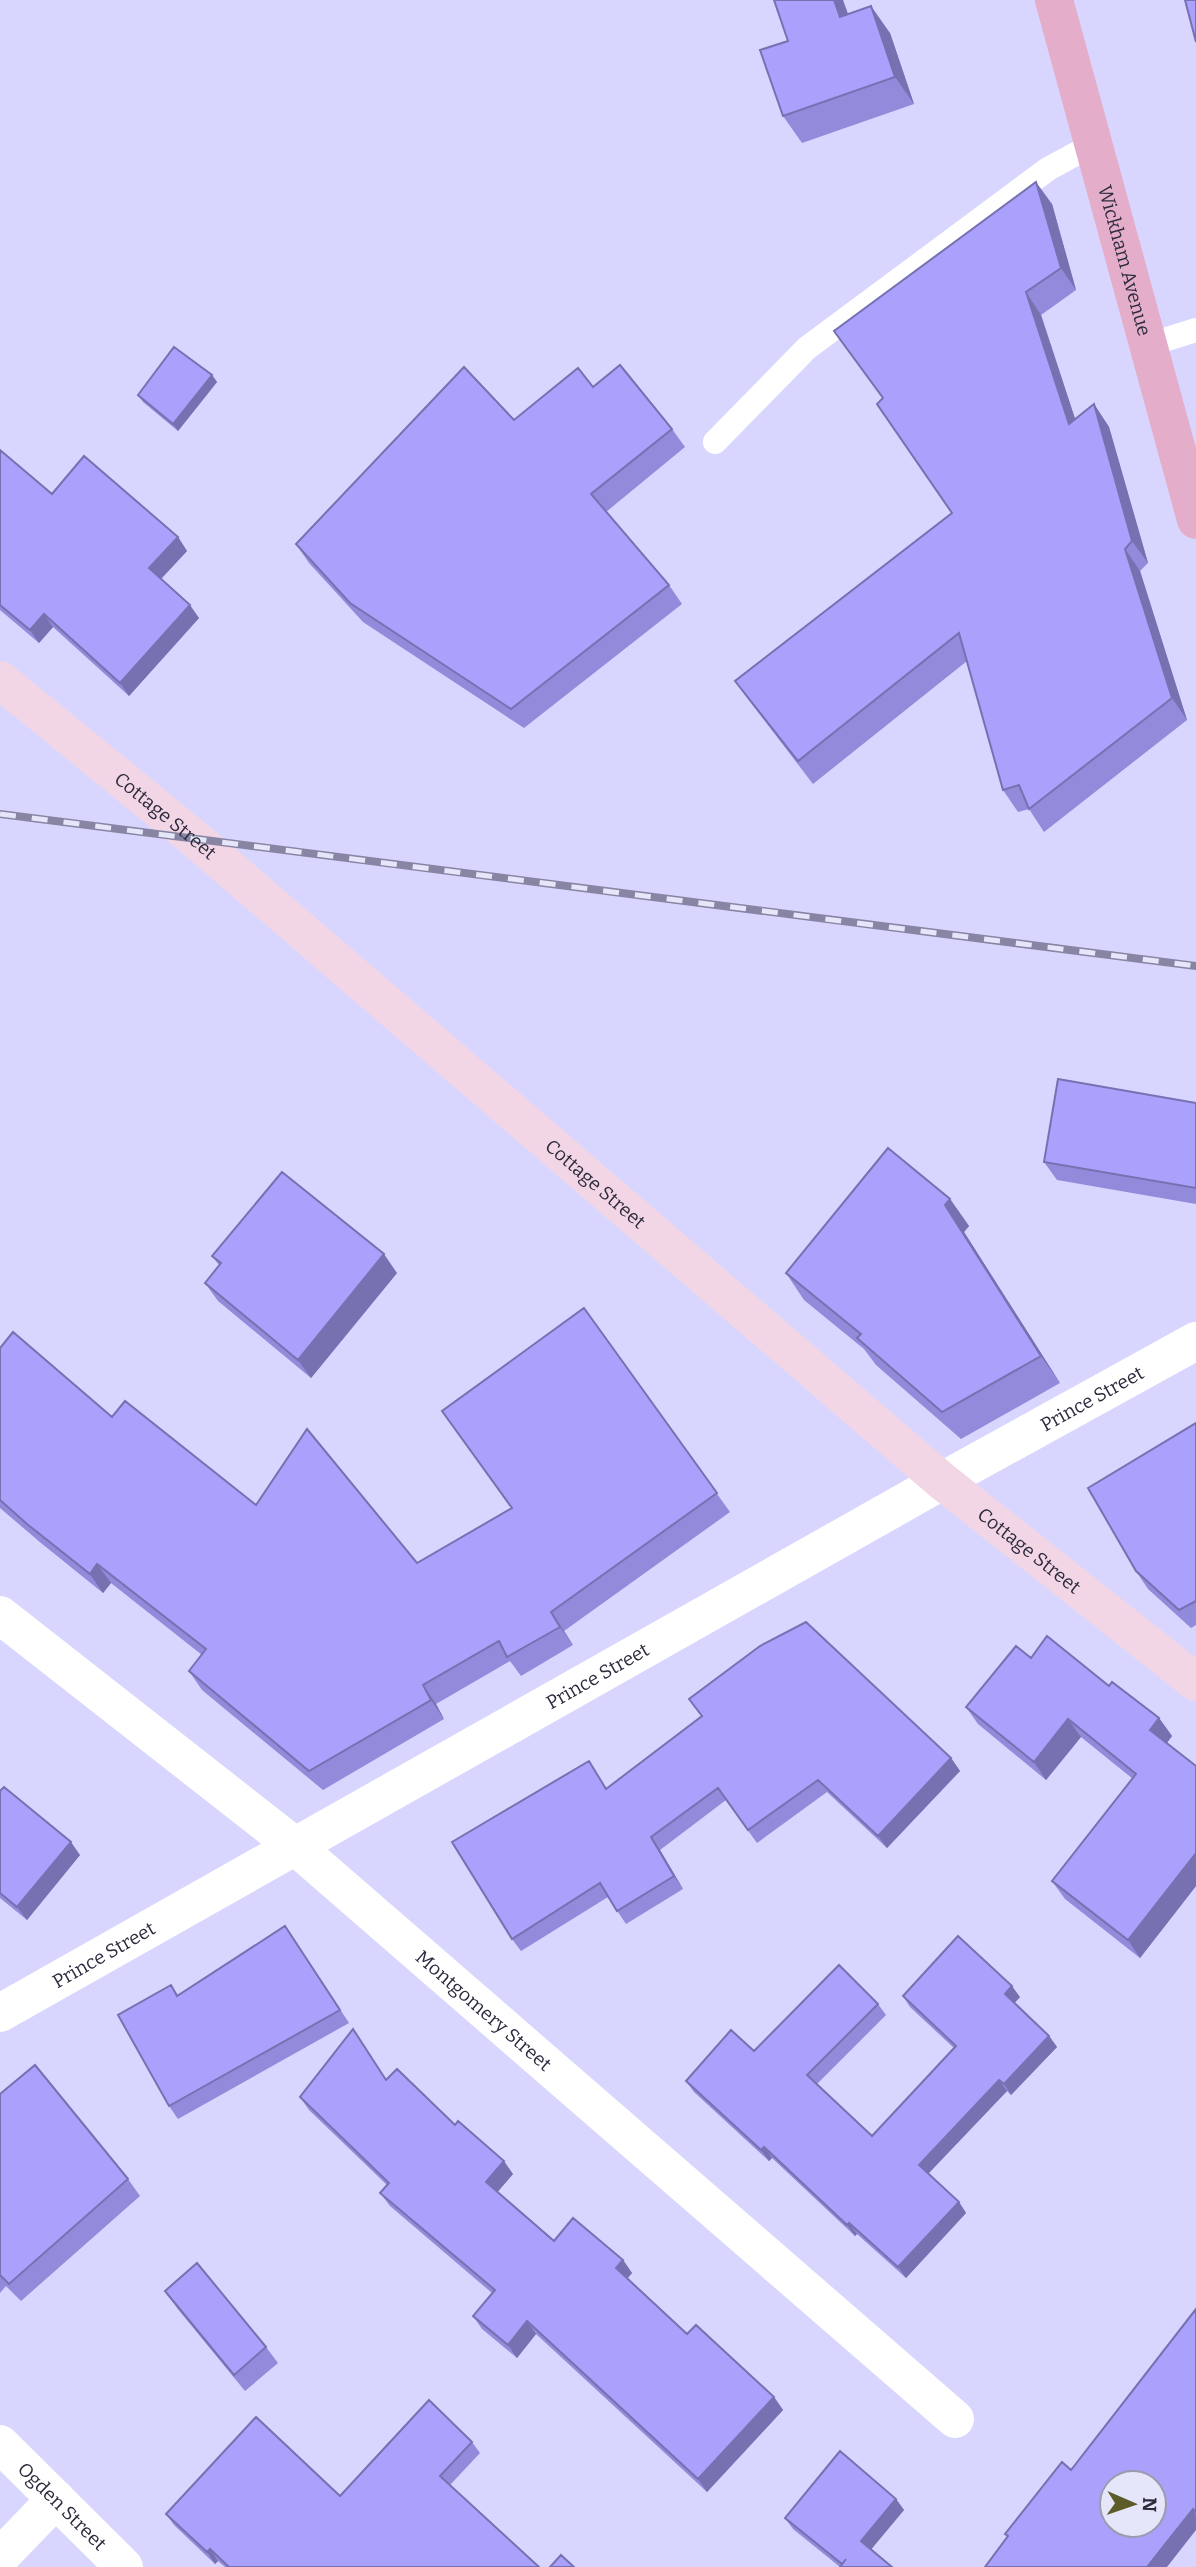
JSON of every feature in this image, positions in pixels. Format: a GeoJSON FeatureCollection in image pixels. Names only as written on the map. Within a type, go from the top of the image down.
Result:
{"type":"FeatureCollection","features":[{"type":"Feature","properties":{"kind":"main road","name":"Wickham Avenue"},"geometry":{"type":"LineString","coordinates":[[1054,0],[1196,520]]}},
{"type":"Feature","properties":{"kind":"street","name":"Cottage Street"},"geometry":{"type":"LineString","coordinates":[[0,680],[195,839],[942,1481],[1196,1682]]}},
{"type":"Feature","properties":{"kind":"street","name":"Prince Street"},"geometry":{"type":"LineString","coordinates":[[0,2013],[942,1481],[1196,1341]]}},
{"type":"Feature","properties":{"kind":"street","name":"Montgomery Street"},"geometry":{"type":"LineString","coordinates":[[0,1615],[296,1847],[955,2419]]}},
{"type":"Feature","properties":{"kind":"street","name":"Ogden Street"},"geometry":{"type":"LineString","coordinates":[[0,2444],[124,2567]]}},
{"type":"Feature","properties":{"kind":"street"},"geometry":{"type":"LineString","coordinates":[[0,2557],[56,2499]]}},
{"type":"Feature","properties":{"kind":"lane"},"geometry":{"type":"LineString","coordinates":[[715,442],[807,348],[1048,170],[1094,144]]}},
{"type":"Feature","properties":{"kind":"lane"},"geometry":{"type":"LineString","coordinates":[[1148,345],[1196,330]]}},
{"type":"Feature","properties":{"kind":"building"},"geometry":{"type":"Polygon","coordinates":[[[774,0],[834,0],[840,17],[871,6],[895,77],[783,116],[760,50],[788,41],[774,0]]]}},
{"type":"Feature","properties":{"kind":"building"},"geometry":{"type":"Polygon","coordinates":[[[1185,0],[1196,0],[1196,42],[1185,0]]]}},
{"type":"Feature","properties":{"kind":"building"},"geometry":{"type":"Polygon","coordinates":[[[1036,182],[1061,268],[1026,292],[1069,424],[1094,404],[1132,541],[1125,549],[1172,698],[1029,809],[1019,785],[1003,790],[959,633],[798,761],[735,681],[952,513],[877,404],[883,398],[834,331],[1036,182]]]}},
{"type":"Feature","properties":{"kind":"building"},"geometry":{"type":"Polygon","coordinates":[[[174,347],[212,375],[173,424],[138,395],[174,347]]]}},
{"type":"Feature","properties":{"kind":"building"},"geometry":{"type":"Polygon","coordinates":[[[620,365],[672,429],[591,494],[669,585],[511,709],[350,603],[296,544],[464,367],[514,420],[578,368],[593,387],[620,365]]]}},
{"type":"Feature","properties":{"kind":"building"},"geometry":{"type":"Polygon","coordinates":[[[0,450],[52,494],[84,456],[178,537],[149,568],[190,605],[120,683],[44,614],[30,630],[0,605],[0,450]]]}},
{"type":"Feature","properties":{"kind":"building"},"geometry":{"type":"Polygon","coordinates":[[[1058,1079],[1196,1103],[1196,1188],[1044,1162],[1058,1079]]]}},
{"type":"Feature","properties":{"kind":"building"},"geometry":{"type":"Polygon","coordinates":[[[888,1148],[950,1199],[945,1205],[1041,1356],[942,1412],[857,1338],[861,1334],[786,1273],[888,1148]]]}},
{"type":"Feature","properties":{"kind":"building"},"geometry":{"type":"Polygon","coordinates":[[[282,1172],[384,1254],[298,1360],[205,1283],[221,1263],[212,1256],[282,1172]]]}},
{"type":"Feature","properties":{"kind":"building"},"geometry":{"type":"Polygon","coordinates":[[[584,1308],[717,1493],[551,1612],[560,1627],[507,1657],[499,1641],[423,1685],[431,1700],[309,1771],[189,1671],[206,1649],[97,1564],[90,1574],[0,1500],[0,1348],[13,1332],[112,1417],[125,1401],[256,1505],[307,1429],[417,1563],[512,1508],[442,1411],[584,1308]]]}},
{"type":"Feature","properties":{"kind":"building"},"geometry":{"type":"Polygon","coordinates":[[[1196,1423],[1196,1601],[1179,1610],[1136,1571],[1088,1488],[1196,1423]]]}},
{"type":"Feature","properties":{"kind":"building"},"geometry":{"type":"Polygon","coordinates":[[[806,1622],[951,1758],[878,1836],[818,1780],[748,1830],[718,1788],[651,1837],[674,1876],[617,1911],[600,1883],[512,1939],[452,1842],[589,1761],[606,1789],[702,1716],[689,1699],[760,1646],[806,1622]]]}},
{"type":"Feature","properties":{"kind":"building"},"geometry":{"type":"Polygon","coordinates":[[[1047,1636],[1109,1686],[1112,1682],[1159,1718],[1150,1730],[1196,1766],[1196,1853],[1128,1940],[1052,1881],[1136,1774],[1068,1719],[1034,1762],[966,1707],[1016,1646],[1031,1658],[1047,1636]]]}},
{"type":"Feature","properties":{"kind":"building"},"geometry":{"type":"Polygon","coordinates":[[[4,1787],[71,1842],[17,1907],[0,1893],[0,1791],[4,1787]]]}},
{"type":"Feature","properties":{"kind":"building"},"geometry":{"type":"Polygon","coordinates":[[[285,1926],[340,2010],[169,2106],[118,2015],[171,1985],[177,1996],[285,1926]]]}},
{"type":"Feature","properties":{"kind":"building"},"geometry":{"type":"Polygon","coordinates":[[[958,1936],[1012,1986],[1005,1994],[1049,2036],[1004,2084],[999,2080],[919,2165],[959,2202],[898,2267],[849,2223],[847,2225],[764,2147],[761,2150],[686,2081],[731,2030],[754,2051],[839,1965],[878,2004],[807,2075],[872,2136],[956,2046],[903,1996],[958,1936]]]}},
{"type":"Feature","properties":{"kind":"building"},"geometry":{"type":"Polygon","coordinates":[[[353,2029],[386,2080],[397,2069],[455,2125],[458,2121],[504,2161],[486,2182],[554,2241],[573,2218],[623,2260],[616,2268],[687,2334],[696,2325],[774,2397],[698,2479],[527,2321],[508,2345],[473,2316],[495,2290],[380,2193],[389,2183],[300,2097],[353,2029]]]}},
{"type":"Feature","properties":{"kind":"building"},"geometry":{"type":"Polygon","coordinates":[[[35,2065],[128,2179],[9,2284],[0,2275],[0,2094],[35,2065]]]}},
{"type":"Feature","properties":{"kind":"building"},"geometry":{"type":"Polygon","coordinates":[[[197,2263],[266,2347],[234,2375],[165,2291],[197,2263]]]}},
{"type":"Feature","properties":{"kind":"building"},"geometry":{"type":"Polygon","coordinates":[[[1196,2309],[1196,2512],[1193,2509],[1147,2567],[985,2567],[1008,2536],[1005,2534],[1062,2462],[1071,2470],[1196,2309]]]}},
{"type":"Feature","properties":{"kind":"building"},"geometry":{"type":"Polygon","coordinates":[[[429,2400],[472,2442],[440,2476],[539,2567],[229,2567],[210,2549],[207,2552],[166,2514],[256,2417],[340,2496],[429,2400]]]}},
{"type":"Feature","properties":{"kind":"building"},"geometry":{"type":"Polygon","coordinates":[[[840,2451],[896,2499],[861,2541],[892,2567],[840,2567],[846,2559],[842,2564],[785,2518],[840,2451]]]}},
{"type":"Feature","properties":{"kind":"building"},"geometry":{"type":"Polygon","coordinates":[[[561,2555],[574,2567],[550,2567],[561,2555]]]}},
{"type":"Feature","properties":{"kind":"railway"},"geometry":{"type":"LineString","coordinates":[[0,814],[1196,966]]}}]}
